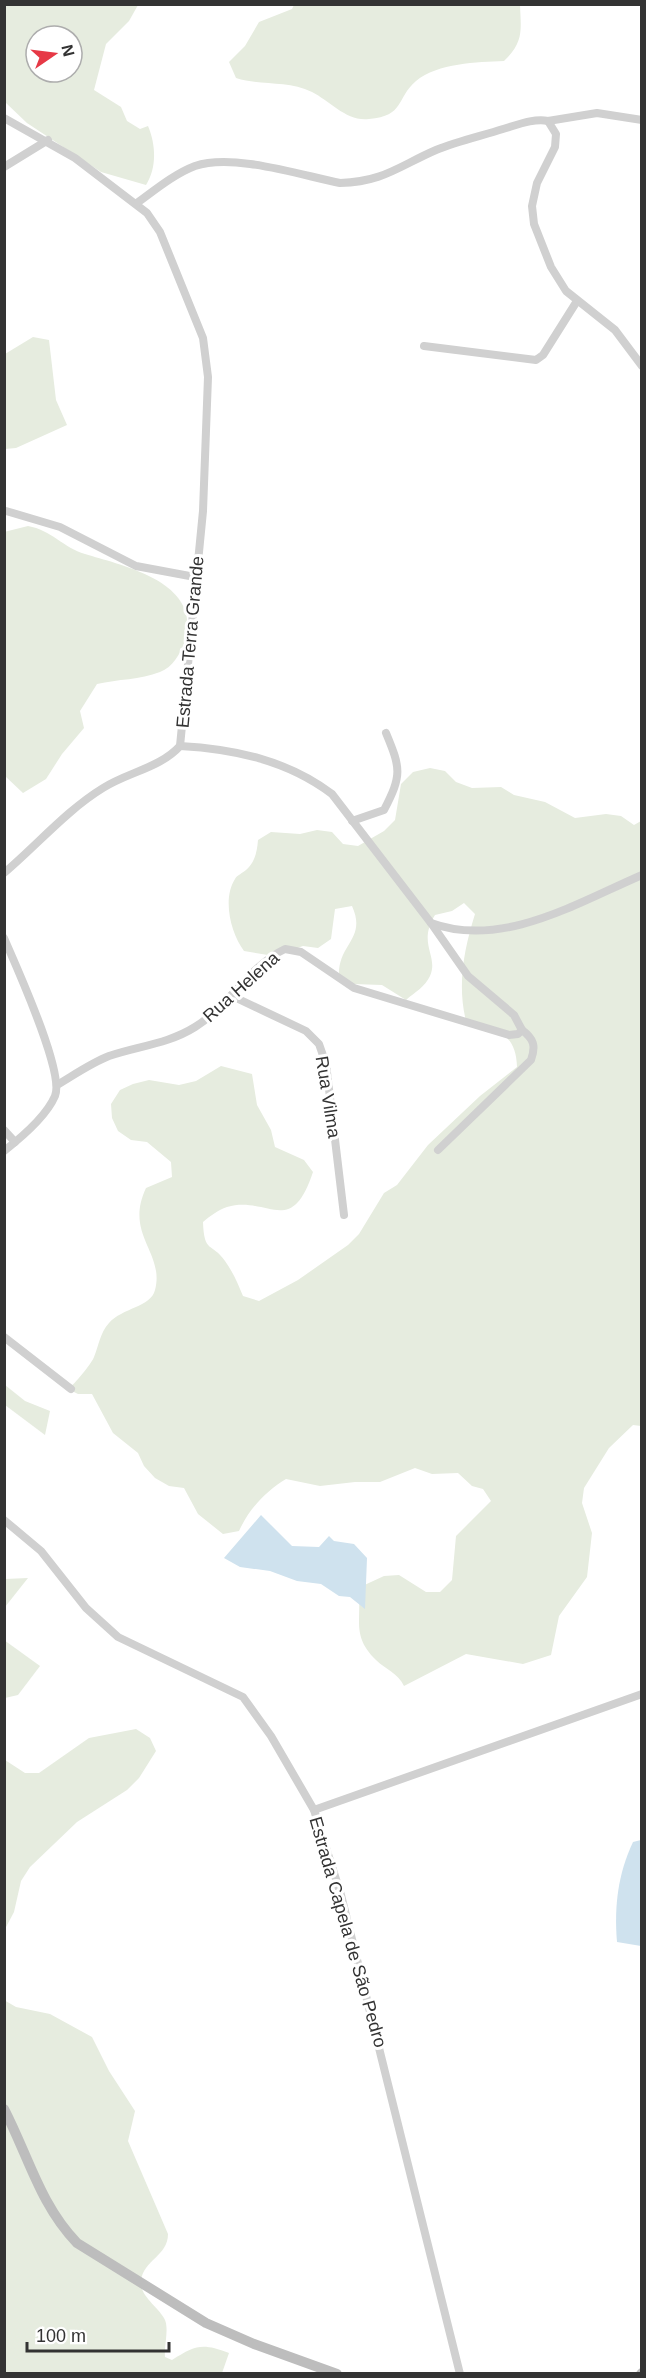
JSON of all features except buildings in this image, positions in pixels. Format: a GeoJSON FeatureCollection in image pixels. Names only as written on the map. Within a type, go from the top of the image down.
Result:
{"type":"FeatureCollection","features":[{"type":"Feature","properties":{"kind":"street"},"geometry":{"type":"LineString","coordinates":[[137,203],[178,174],[208,163],[229,161],[340,183],[357,183],[394,172],[454,144],[541,119],[548,121],[597,113],[642,120]]}},
{"type":"Feature","properties":{"kind":"street","name":"Estrada Terra Grande"},"geometry":{"type":"LineString","coordinates":[[4,118],[48,140],[137,203],[160,232],[203,338],[207,356],[203,511],[180,746],[227,749],[289,768],[332,794],[468,975],[514,1015],[522,1030],[532,1038],[534,1044],[531,1060],[438,1150]]}},
{"type":"Feature","properties":{"kind":"street"},"geometry":{"type":"LineString","coordinates":[[548,121],[556,134],[555,147],[533,195],[534,224],[550,267],[566,291],[615,330],[642,366]]}},
{"type":"Feature","properties":{"kind":"street"},"geometry":{"type":"LineString","coordinates":[[4,167],[48,140]]}},
{"type":"Feature","properties":{"kind":"street"},"geometry":{"type":"LineString","coordinates":[[424,346],[536,360],[543,355],[577,301]]}},
{"type":"Feature","properties":{"kind":"street"},"geometry":{"type":"LineString","coordinates":[[6,511],[60,527],[136,566],[195,577]]}},
{"type":"Feature","properties":{"kind":"street"},"geometry":{"type":"LineString","coordinates":[[352,821],[384,810],[395,784],[398,763],[386,733]]}},
{"type":"Feature","properties":{"kind":"street"},"geometry":{"type":"LineString","coordinates":[[4,873],[88,798],[104,787],[162,760],[180,746]]}},
{"type":"Feature","properties":{"kind":"street"},"geometry":{"type":"LineString","coordinates":[[431,923],[461,931],[498,930],[566,908],[642,875]]}},
{"type":"Feature","properties":{"kind":"street"},"geometry":{"type":"LineString","coordinates":[[4,938],[50,1053],[57,1085],[55,1095],[47,1107],[4,1151]]}},
{"type":"Feature","properties":{"kind":"street","name":"Rua Helena"},"geometry":{"type":"LineString","coordinates":[[57,1085],[109,1056],[176,1037],[215,1013],[253,973],[285,949],[301,952],[354,988],[508,1035],[518,1034],[522,1030]]}},
{"type":"Feature","properties":{"kind":"street","name":"Rua Vilma"},"geometry":{"type":"LineString","coordinates":[[232,996],[306,1032],[319,1044],[326,1064],[344,1215]]}},
{"type":"Feature","properties":{"kind":"street"},"geometry":{"type":"LineString","coordinates":[[4,1130],[15,1142]]}},
{"type":"Feature","properties":{"kind":"street"},"geometry":{"type":"LineString","coordinates":[[4,1337],[71,1389]]}},
{"type":"Feature","properties":{"kind":"street","name":"Estrada Capela de São Pedro"},"geometry":{"type":"LineString","coordinates":[[4,1520],[41,1551],[86,1608],[118,1637],[243,1697],[271,1736],[314,1810],[341,1895],[361,1970],[460,2373]]}},
{"type":"Feature","properties":{"kind":"street"},"geometry":{"type":"LineString","coordinates":[[314,1810],[642,1694]]}},
{"type":"Feature","properties":{"kind":"street"},"geometry":{"type":"LineString","coordinates":[[4,2109],[48,2206],[62,2227],[77,2243],[206,2323],[254,2344],[337,2373]]}},
{"type":"Feature","properties":{"kind":"shaded area"},"geometry":{"type":"Polygon","coordinates":[[[4,5],[138,5],[129,21],[106,44],[94,90],[121,107],[127,121],[140,129],[148,126],[153,141],[154,164],[146,185],[101,172],[27,123],[5,102],[4,5]]]}},
{"type":"Feature","properties":{"kind":"shaded area"},"geometry":{"type":"Polygon","coordinates":[[[294,5],[520,5],[520,35],[515,48],[504,61],[458,65],[435,70],[416,81],[389,114],[361,119],[346,114],[303,88],[236,78],[229,62],[245,46],[259,22],[292,9],[294,5]]]}},
{"type":"Feature","properties":{"kind":"shaded area"},"geometry":{"type":"Polygon","coordinates":[[[33,337],[49,340],[56,400],[67,425],[16,448],[5,449],[5,354],[33,337]]]}},
{"type":"Feature","properties":{"kind":"shaded area"},"geometry":{"type":"Polygon","coordinates":[[[28,526],[44,531],[77,551],[120,564],[156,580],[172,591],[182,604],[187,621],[185,641],[181,651],[165,670],[145,677],[97,684],[80,711],[84,728],[62,754],[46,779],[23,793],[5,776],[4,532],[28,526]]]}},
{"type":"Feature","properties":{"kind":"shaded area"},"geometry":{"type":"Polygon","coordinates":[[[430,768],[445,771],[456,782],[472,788],[501,787],[514,795],[545,802],[575,818],[606,814],[621,816],[634,825],[641,821],[641,1426],[633,1425],[609,1448],[584,1488],[582,1503],[592,1533],[587,1577],[559,1616],[551,1655],[523,1664],[466,1654],[404,1686],[395,1674],[376,1660],[363,1642],[359,1626],[358,1588],[384,1576],[399,1575],[426,1592],[440,1592],[452,1580],[456,1536],[491,1501],[483,1489],[472,1486],[458,1473],[432,1474],[415,1468],[380,1482],[320,1486],[286,1479],[259,1501],[239,1531],[223,1534],[198,1514],[184,1488],[169,1486],[155,1478],[144,1466],[138,1453],[113,1433],[92,1394],[78,1394],[68,1389],[93,1360],[109,1323],[148,1300],[155,1290],[157,1277],[155,1265],[142,1231],[140,1204],[146,1188],[172,1177],[171,1162],[147,1142],[131,1140],[118,1131],[112,1118],[111,1104],[120,1090],[149,1080],[179,1085],[196,1081],[221,1066],[252,1074],[257,1105],[271,1130],[275,1147],[304,1160],[313,1172],[305,1192],[296,1204],[287,1209],[277,1210],[242,1205],[227,1207],[214,1213],[203,1222],[207,1243],[228,1265],[243,1296],[259,1301],[298,1280],[348,1245],[359,1234],[384,1193],[397,1185],[428,1145],[480,1096],[517,1067],[516,1055],[508,1039],[495,1030],[466,1021],[462,994],[463,967],[475,914],[464,903],[452,911],[435,915],[428,934],[432,962],[430,976],[423,986],[406,1000],[382,985],[353,984],[339,975],[340,964],[356,926],[352,906],[335,909],[331,939],[318,948],[303,946],[274,956],[244,951],[232,926],[229,906],[231,887],[236,878],[252,864],[258,840],[271,832],[300,834],[317,830],[332,832],[343,844],[358,846],[384,831],[395,820],[401,784],[413,772],[430,768]]]}},
{"type":"Feature","properties":{"kind":"shaded area"},"geometry":{"type":"Polygon","coordinates":[[[5,1385],[25,1401],[50,1411],[45,1435],[5,1405],[5,1385]]]}},
{"type":"Feature","properties":{"kind":"shaded area"},"geometry":{"type":"Polygon","coordinates":[[[28,1578],[5,1607],[5,1579],[28,1578]]]}},
{"type":"Feature","properties":{"kind":"shaded area"},"geometry":{"type":"Polygon","coordinates":[[[4,1640],[40,1666],[18,1695],[5,1698],[4,1640]]]}},
{"type":"Feature","properties":{"kind":"shaded area"},"geometry":{"type":"Polygon","coordinates":[[[136,1729],[150,1738],[156,1751],[139,1778],[127,1790],[77,1822],[30,1867],[21,1881],[14,1912],[5,1929],[5,1760],[25,1773],[39,1773],[89,1738],[136,1729]]]}},
{"type":"Feature","properties":{"kind":"shaded area"},"geometry":{"type":"Polygon","coordinates":[[[4,2000],[16,2007],[50,2014],[92,2037],[109,2071],[135,2111],[128,2141],[168,2234],[164,2248],[146,2268],[141,2281],[146,2297],[165,2320],[167,2328],[165,2357],[172,2360],[199,2347],[220,2350],[229,2353],[222,2373],[5,2373],[4,2000]]]}},
{"type":"Feature","properties":{"kind":"water"},"geometry":{"type":"Polygon","coordinates":[[[261,1515],[292,1546],[319,1547],[329,1536],[334,1541],[354,1544],[367,1558],[365,1609],[350,1597],[339,1596],[321,1584],[297,1581],[270,1571],[240,1567],[224,1558],[261,1515]]]}},
{"type":"Feature","properties":{"kind":"water"},"geometry":{"type":"Polygon","coordinates":[[[642,1840],[641,1946],[617,1942],[616,1916],[618,1891],[628,1854],[633,1842],[642,1840]]]}}]}
